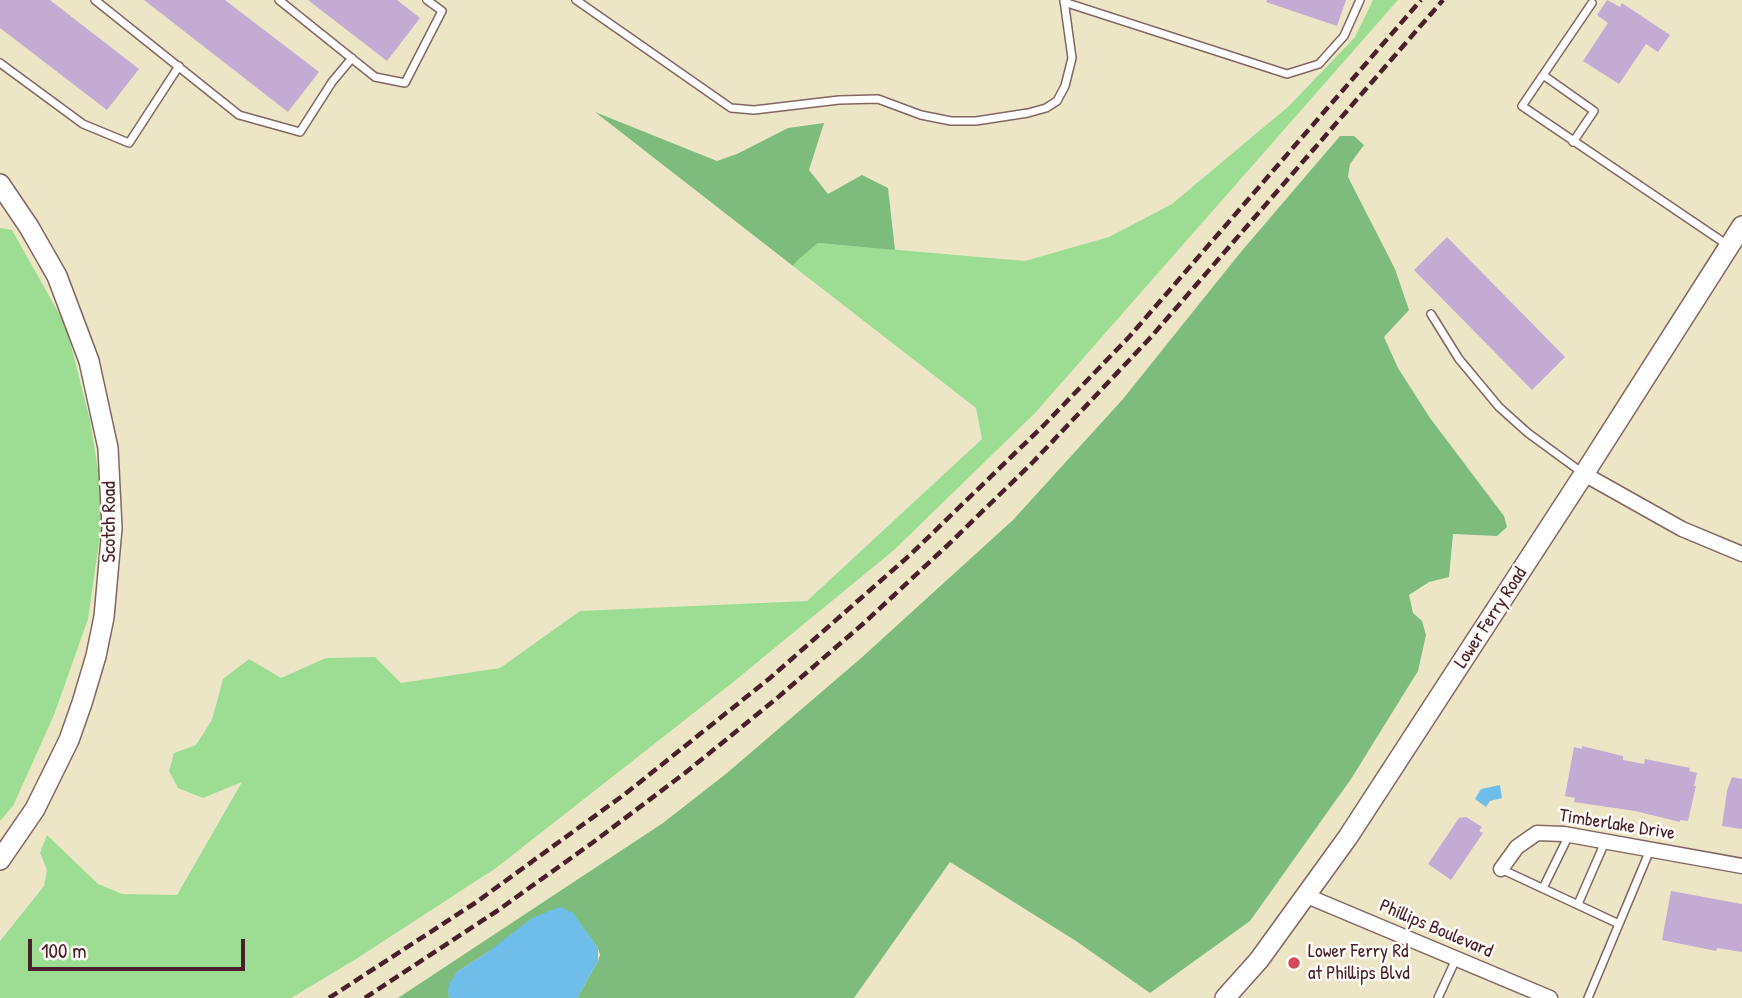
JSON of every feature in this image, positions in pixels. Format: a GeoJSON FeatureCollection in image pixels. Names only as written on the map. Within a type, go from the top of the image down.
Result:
{"type":"FeatureCollection","features":[{"type":"Feature","properties":{"kind":"street","name":"Scotch Road"},"geometry":{"type":"LineString","coordinates":[[0,184],[44,252],[77,326],[99,401],[108,447],[110,479],[110,568],[96,656],[69,740],[35,809],[0,860]]}},
{"type":"Feature","properties":{"kind":"street","name":"Lower Ferry Road"},"geometry":{"type":"LineString","coordinates":[[1225,998],[1259,960],[1348,838],[1742,226]]}},
{"type":"Feature","properties":{"kind":"street"},"geometry":{"type":"LineString","coordinates":[[1584,474],[1682,529],[1742,554]]}},
{"type":"Feature","properties":{"kind":"street","name":"Timberlake Drive"},"geometry":{"type":"LineString","coordinates":[[1501,869],[1517,847],[1537,832],[1569,835],[1742,866]]}},
{"type":"Feature","properties":{"kind":"street","name":"Phillips Boulevard"},"geometry":{"type":"LineString","coordinates":[[1307,896],[1550,998]]}},
{"type":"Feature","properties":{"kind":"lane"},"geometry":{"type":"LineString","coordinates":[[95,0],[239,116],[300,132],[332,82],[352,58]]}},
{"type":"Feature","properties":{"kind":"lane"},"geometry":{"type":"LineString","coordinates":[[279,0],[375,77],[405,83],[442,11],[427,0]]}},
{"type":"Feature","properties":{"kind":"lane"},"geometry":{"type":"LineString","coordinates":[[576,0],[731,108],[754,110],[839,100],[878,99],[920,116],[951,121],[976,121],[1028,113],[1057,102],[1065,86],[1072,58],[1064,1],[1287,74],[1319,64],[1344,36],[1360,0]]}},
{"type":"Feature","properties":{"kind":"lane"},"geometry":{"type":"LineString","coordinates":[[1592,3],[1522,106],[1730,246]]}},
{"type":"Feature","properties":{"kind":"lane"},"geometry":{"type":"LineString","coordinates":[[0,62],[83,124],[129,143],[179,66]]}},
{"type":"Feature","properties":{"kind":"lane"},"geometry":{"type":"LineString","coordinates":[[1543,75],[1594,111],[1573,142]]}},
{"type":"Feature","properties":{"kind":"lane"},"geometry":{"type":"LineString","coordinates":[[1431,314],[1459,359],[1499,407],[1528,433],[1584,474]]}},
{"type":"Feature","properties":{"kind":"lane"},"geometry":{"type":"LineString","coordinates":[[1543,888],[1569,835]]}},
{"type":"Feature","properties":{"kind":"lane"},"geometry":{"type":"LineString","coordinates":[[1578,904],[1605,841]]}},
{"type":"Feature","properties":{"kind":"lane"},"geometry":{"type":"LineString","coordinates":[[1588,998],[1650,849]]}},
{"type":"Feature","properties":{"kind":"lane"},"geometry":{"type":"LineString","coordinates":[[1501,869],[1619,924]]}},
{"type":"Feature","properties":{"kind":"lane"},"geometry":{"type":"LineString","coordinates":[[1438,998],[1457,958]]}},
{"type":"Feature","properties":{"kind":"green space"},"geometry":{"type":"Polygon","coordinates":[[[1373,0],[1398,0],[1035,413],[894,550],[732,683],[496,868],[291,998],[0,998],[0,941],[44,886],[47,870],[40,853],[47,835],[98,884],[122,894],[177,895],[242,782],[203,798],[178,788],[169,771],[174,753],[196,745],[212,720],[223,679],[249,659],[281,678],[326,658],[375,657],[401,683],[500,668],[580,611],[807,601],[982,439],[976,408],[793,266],[798,260],[818,243],[1025,261],[1109,237],[1172,204],[1289,106],[1355,37],[1373,0]]]}},
{"type":"Feature","properties":{"kind":"green space"},"geometry":{"type":"Polygon","coordinates":[[[595,112],[717,161],[788,128],[824,123],[809,170],[828,194],[862,175],[888,188],[895,250],[818,243],[793,266],[595,112]]]}},
{"type":"Feature","properties":{"kind":"green space"},"geometry":{"type":"Polygon","coordinates":[[[1340,136],[1354,136],[1364,145],[1350,164],[1348,177],[1395,269],[1409,310],[1384,337],[1398,368],[1430,418],[1504,516],[1507,527],[1497,536],[1453,534],[1449,577],[1429,582],[1409,595],[1413,613],[1422,621],[1426,635],[1418,671],[1351,779],[1250,921],[1150,993],[1076,941],[950,862],[854,998],[577,998],[600,955],[598,948],[573,914],[488,952],[457,972],[448,992],[450,998],[398,998],[663,823],[727,773],[860,659],[1013,520],[1123,399],[1240,253],[1340,136]]]}},
{"type":"Feature","properties":{"kind":"green space"},"geometry":{"type":"Polygon","coordinates":[[[0,228],[12,230],[66,326],[90,420],[104,508],[88,619],[54,715],[13,806],[0,821],[0,228]]]}},
{"type":"Feature","properties":{"kind":"water"},"geometry":{"type":"Polygon","coordinates":[[[1500,785],[1502,798],[1490,801],[1486,807],[1475,799],[1481,789],[1500,785]]]}},
{"type":"Feature","properties":{"kind":"water"},"geometry":{"type":"Polygon","coordinates":[[[560,907],[573,913],[598,948],[598,961],[577,998],[450,998],[449,984],[457,972],[532,918],[560,907]]]}},
{"type":"Feature","properties":{"kind":"building"},"geometry":{"type":"Polygon","coordinates":[[[0,0],[50,0],[139,69],[107,110],[0,28],[0,0]]]}},
{"type":"Feature","properties":{"kind":"building"},"geometry":{"type":"Polygon","coordinates":[[[144,0],[225,0],[319,72],[288,112],[144,0]]]}},
{"type":"Feature","properties":{"kind":"building"},"geometry":{"type":"Polygon","coordinates":[[[308,0],[397,0],[420,18],[387,61],[308,0]]]}},
{"type":"Feature","properties":{"kind":"building"},"geometry":{"type":"Polygon","coordinates":[[[1346,0],[1337,26],[1266,2],[1346,0]]]}},
{"type":"Feature","properties":{"kind":"building"},"geometry":{"type":"Polygon","coordinates":[[[1607,0],[1620,7],[1622,3],[1670,35],[1658,52],[1646,44],[1619,84],[1583,61],[1608,23],[1597,15],[1607,0]]]}},
{"type":"Feature","properties":{"kind":"building"},"geometry":{"type":"Polygon","coordinates":[[[1447,237],[1565,357],[1532,390],[1414,270],[1447,237]]]}},
{"type":"Feature","properties":{"kind":"building"},"geometry":{"type":"Polygon","coordinates":[[[1582,746],[1623,756],[1623,760],[1644,764],[1645,759],[1690,768],[1689,771],[1697,773],[1688,821],[1680,822],[1635,811],[1574,802],[1575,798],[1565,796],[1574,747],[1582,749],[1582,746]]]}},
{"type":"Feature","properties":{"kind":"building"},"geometry":{"type":"Polygon","coordinates":[[[1732,777],[1742,779],[1742,829],[1722,826],[1732,777]]]}},
{"type":"Feature","properties":{"kind":"building"},"geometry":{"type":"Polygon","coordinates":[[[1466,817],[1482,827],[1479,831],[1483,833],[1451,880],[1428,864],[1459,818],[1466,817]]]}},
{"type":"Feature","properties":{"kind":"building"},"geometry":{"type":"Polygon","coordinates":[[[1671,891],[1742,904],[1742,952],[1717,948],[1716,951],[1662,940],[1671,891]]]}},
{"type":"Feature","properties":{"kind":"railway"},"geometry":{"type":"LineString","coordinates":[[329,998],[475,903],[625,794],[770,678],[910,555],[1043,426],[1129,337],[1421,0]]}},
{"type":"Feature","properties":{"kind":"railway"},"geometry":{"type":"LineString","coordinates":[[365,998],[497,911],[592,843],[685,773],[864,623],[1033,462],[1151,337],[1443,0]]}},
{"type":"Feature","properties":{"kind":"place","name":"Lower Ferry Rd at Phillips Blvd"},"geometry":{"type":"Point","coordinates":[1294,963]}}]}
